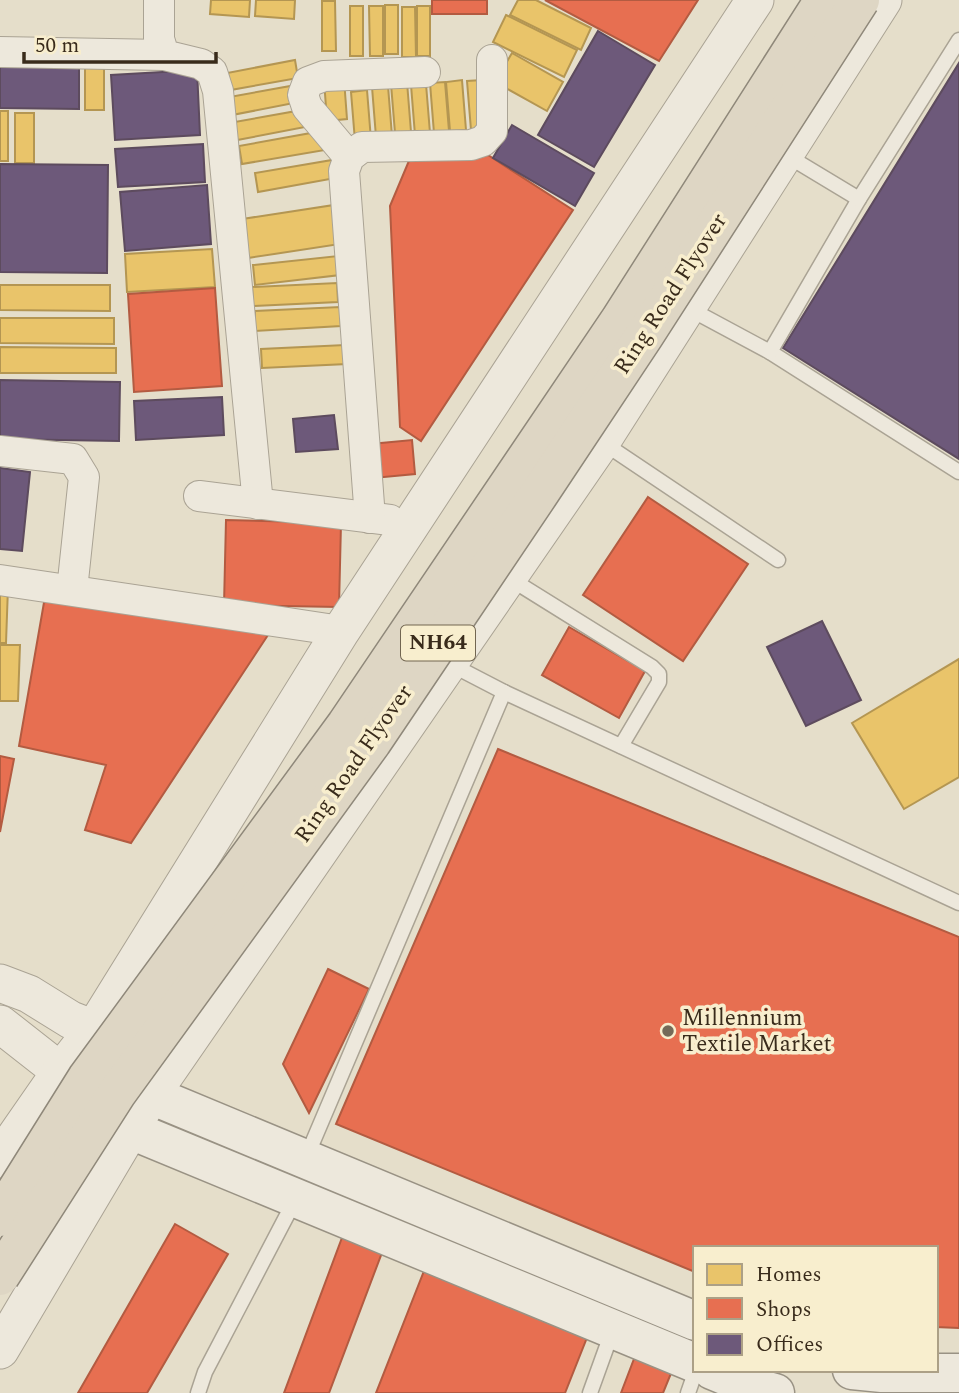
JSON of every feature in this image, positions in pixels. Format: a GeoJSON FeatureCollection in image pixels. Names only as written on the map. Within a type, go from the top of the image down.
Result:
{"type":"FeatureCollection","features":[{"type":"Feature","properties":{"kind":"highway","name":"Ring Road Flyover"},"geometry":{"type":"LineString","coordinates":[[0,1217],[87,1078],[346,725],[620,320],[824,0]]}},
{"type":"Feature","properties":{"kind":"highway","name":"Ring Road Flyover"},"geometry":{"type":"LineString","coordinates":[[0,1276],[117,1093],[372,742],[644,336],[860,0]]}},
{"type":"Feature","properties":{"kind":"main road"},"geometry":{"type":"LineString","coordinates":[[151,1095],[693,1320]]}},
{"type":"Feature","properties":{"kind":"main road"},"geometry":{"type":"LineString","coordinates":[[131,1130],[693,1362]]}},
{"type":"Feature","properties":{"kind":"main road"},"geometry":{"type":"LineString","coordinates":[[717,1372],[775,1393]]}},
{"type":"Feature","properties":{"kind":"main road"},"geometry":{"type":"LineString","coordinates":[[872,1372],[959,1373]]}},
{"type":"Feature","properties":{"kind":"street"},"geometry":{"type":"LineString","coordinates":[[159,0],[159,39],[164,55]]}},
{"type":"Feature","properties":{"kind":"street"},"geometry":{"type":"LineString","coordinates":[[0,1159],[61,1071],[94,1029],[341,631],[755,0]]}},
{"type":"Feature","properties":{"kind":"street"},"geometry":{"type":"LineString","coordinates":[[0,1350],[151,1095],[601,442],[883,0]]}},
{"type":"Feature","properties":{"kind":"street"},"geometry":{"type":"LineString","coordinates":[[0,52],[164,55],[201,64],[212,72],[218,91],[258,504]]}},
{"type":"Feature","properties":{"kind":"street"},"geometry":{"type":"LineString","coordinates":[[370,518],[344,171],[349,157],[362,147],[471,145],[483,141],[492,131],[492,60]]}},
{"type":"Feature","properties":{"kind":"street"},"geometry":{"type":"LineString","coordinates":[[349,157],[307,107],[303,95],[309,82],[324,76],[425,72]]}},
{"type":"Feature","properties":{"kind":"street"},"geometry":{"type":"LineString","coordinates":[[0,451],[73,459],[84,477],[72,590]]}},
{"type":"Feature","properties":{"kind":"street"},"geometry":{"type":"LineString","coordinates":[[199,496],[412,523]]}},
{"type":"Feature","properties":{"kind":"street"},"geometry":{"type":"LineString","coordinates":[[0,580],[341,631]]}},
{"type":"Feature","properties":{"kind":"street"},"geometry":{"type":"LineString","coordinates":[[0,983],[94,1029],[151,1095]]}},
{"type":"Feature","properties":{"kind":"street"},"geometry":{"type":"LineString","coordinates":[[0,1024],[131,1130]]}},
{"type":"Feature","properties":{"kind":"lane"},"geometry":{"type":"LineString","coordinates":[[770,352],[859,199],[959,40]]}},
{"type":"Feature","properties":{"kind":"lane"},"geometry":{"type":"LineString","coordinates":[[785,154],[859,199]]}},
{"type":"Feature","properties":{"kind":"lane"},"geometry":{"type":"LineString","coordinates":[[687,308],[770,352],[959,472]]}},
{"type":"Feature","properties":{"kind":"lane"},"geometry":{"type":"LineString","coordinates":[[601,442],[778,560]]}},
{"type":"Feature","properties":{"kind":"lane"},"geometry":{"type":"LineString","coordinates":[[508,578],[652,667],[659,674],[659,682],[621,746]]}},
{"type":"Feature","properties":{"kind":"lane"},"geometry":{"type":"LineString","coordinates":[[449,663],[505,692],[959,903]]}},
{"type":"Feature","properties":{"kind":"lane"},"geometry":{"type":"LineString","coordinates":[[305,1159],[505,692]]}},
{"type":"Feature","properties":{"kind":"lane"},"geometry":{"type":"LineString","coordinates":[[198,1393],[205,1372],[296,1198]]}},
{"type":"Feature","properties":{"kind":"lane"},"geometry":{"type":"LineString","coordinates":[[590,1393],[613,1329]]}},
{"type":"Feature","properties":{"kind":"lane"},"geometry":{"type":"LineString","coordinates":[[688,1393],[695,1372]]}},
{"type":"Feature","properties":{"kind":"building: Homes"},"geometry":{"type":"Polygon","coordinates":[[[211,0],[250,0],[249,17],[210,14],[211,0]]]}},
{"type":"Feature","properties":{"kind":"building: Homes"},"geometry":{"type":"Polygon","coordinates":[[[256,0],[295,0],[294,19],[255,16],[256,0]]]}},
{"type":"Feature","properties":{"kind":"building: Homes"},"geometry":{"type":"Polygon","coordinates":[[[518,0],[536,0],[591,28],[581,50],[510,15],[518,0]]]}},
{"type":"Feature","properties":{"kind":"building: Homes"},"geometry":{"type":"Polygon","coordinates":[[[322,1],[335,1],[336,51],[322,51],[322,1]]]}},
{"type":"Feature","properties":{"kind":"building: Homes"},"geometry":{"type":"Polygon","coordinates":[[[385,5],[398,5],[398,54],[385,54],[385,5]]]}},
{"type":"Feature","properties":{"kind":"building: Homes"},"geometry":{"type":"Polygon","coordinates":[[[350,6],[363,6],[363,56],[350,56],[350,6]]]}},
{"type":"Feature","properties":{"kind":"building: Homes"},"geometry":{"type":"Polygon","coordinates":[[[369,6],[383,6],[383,56],[370,56],[369,6]]]}},
{"type":"Feature","properties":{"kind":"building: Homes"},"geometry":{"type":"Polygon","coordinates":[[[417,6],[430,6],[430,56],[417,56],[417,6]]]}},
{"type":"Feature","properties":{"kind":"building: Homes"},"geometry":{"type":"Polygon","coordinates":[[[402,7],[415,7],[416,57],[402,57],[402,7]]]}},
{"type":"Feature","properties":{"kind":"building: Homes"},"geometry":{"type":"Polygon","coordinates":[[[506,15],[577,50],[564,77],[493,42],[506,15]]]}},
{"type":"Feature","properties":{"kind":"building: Homes"},"geometry":{"type":"Polygon","coordinates":[[[512,53],[563,82],[547,111],[495,82],[512,53]]]}},
{"type":"Feature","properties":{"kind":"building: Homes"},"geometry":{"type":"Polygon","coordinates":[[[85,59],[104,59],[104,110],[85,110],[85,59]]]}},
{"type":"Feature","properties":{"kind":"building: Homes"},"geometry":{"type":"Polygon","coordinates":[[[295,60],[298,78],[225,91],[222,74],[295,60]]]}},
{"type":"Feature","properties":{"kind":"building: Homes"},"geometry":{"type":"Polygon","coordinates":[[[344,79],[347,119],[327,121],[324,80],[344,79]]]}},
{"type":"Feature","properties":{"kind":"building: Homes"},"geometry":{"type":"Polygon","coordinates":[[[462,80],[466,130],[450,131],[446,82],[462,80]]]}},
{"type":"Feature","properties":{"kind":"building: Homes"},"geometry":{"type":"Polygon","coordinates":[[[482,80],[486,129],[471,130],[467,81],[482,80]]]}},
{"type":"Feature","properties":{"kind":"building: Homes"},"geometry":{"type":"Polygon","coordinates":[[[407,82],[411,132],[395,133],[391,84],[407,82]]]}},
{"type":"Feature","properties":{"kind":"building: Homes"},"geometry":{"type":"Polygon","coordinates":[[[445,82],[449,131],[434,133],[430,83],[445,82]]]}},
{"type":"Feature","properties":{"kind":"building: Homes"},"geometry":{"type":"Polygon","coordinates":[[[426,84],[430,133],[415,135],[411,85],[426,84]]]}},
{"type":"Feature","properties":{"kind":"building: Homes"},"geometry":{"type":"Polygon","coordinates":[[[296,85],[299,102],[227,116],[224,98],[296,85]]]}},
{"type":"Feature","properties":{"kind":"building: Homes"},"geometry":{"type":"Polygon","coordinates":[[[388,86],[392,136],[376,137],[372,87],[388,86]]]}},
{"type":"Feature","properties":{"kind":"building: Homes"},"geometry":{"type":"Polygon","coordinates":[[[367,90],[371,140],[355,141],[351,92],[367,90]]]}},
{"type":"Feature","properties":{"kind":"building: Homes"},"geometry":{"type":"Polygon","coordinates":[[[302,110],[305,127],[232,141],[229,123],[302,110]]]}},
{"type":"Feature","properties":{"kind":"building: Homes"},"geometry":{"type":"Polygon","coordinates":[[[0,111],[8,111],[8,161],[0,161],[0,111]]]}},
{"type":"Feature","properties":{"kind":"building: Homes"},"geometry":{"type":"Polygon","coordinates":[[[15,113],[34,113],[34,163],[15,163],[15,113]]]}},
{"type":"Feature","properties":{"kind":"building: Homes"},"geometry":{"type":"Polygon","coordinates":[[[322,131],[325,150],[242,164],[239,146],[322,131]]]}},
{"type":"Feature","properties":{"kind":"building: Homes"},"geometry":{"type":"Polygon","coordinates":[[[338,159],[341,177],[258,192],[255,173],[338,159]]]}},
{"type":"Feature","properties":{"kind":"building: Homes"},"geometry":{"type":"Polygon","coordinates":[[[334,205],[340,244],[248,258],[242,219],[334,205]]]}},
{"type":"Feature","properties":{"kind":"building: Homes"},"geometry":{"type":"Polygon","coordinates":[[[212,249],[215,287],[127,292],[125,254],[212,249]]]}},
{"type":"Feature","properties":{"kind":"building: Homes"},"geometry":{"type":"Polygon","coordinates":[[[338,256],[340,275],[255,285],[253,265],[338,256]]]}},
{"type":"Feature","properties":{"kind":"building: Homes"},"geometry":{"type":"Polygon","coordinates":[[[337,283],[338,302],[253,306],[252,287],[337,283]]]}},
{"type":"Feature","properties":{"kind":"building: Homes"},"geometry":{"type":"Polygon","coordinates":[[[0,285],[110,285],[110,311],[0,310],[0,285]]]}},
{"type":"Feature","properties":{"kind":"building: Homes"},"geometry":{"type":"Polygon","coordinates":[[[340,307],[341,326],[255,331],[255,311],[340,307]]]}},
{"type":"Feature","properties":{"kind":"building: Homes"},"geometry":{"type":"Polygon","coordinates":[[[0,318],[114,318],[114,344],[0,343],[0,318]]]}},
{"type":"Feature","properties":{"kind":"building: Homes"},"geometry":{"type":"Polygon","coordinates":[[[345,345],[347,364],[262,368],[261,349],[345,345]]]}},
{"type":"Feature","properties":{"kind":"building: Homes"},"geometry":{"type":"Polygon","coordinates":[[[0,347],[116,348],[116,373],[0,373],[0,347]]]}},
{"type":"Feature","properties":{"kind":"building: Homes"},"geometry":{"type":"Polygon","coordinates":[[[0,587],[8,587],[6,643],[0,643],[0,587]]]}},
{"type":"Feature","properties":{"kind":"building: Homes"},"geometry":{"type":"Polygon","coordinates":[[[0,645],[20,645],[18,701],[0,701],[0,645]]]}},
{"type":"Feature","properties":{"kind":"building: Homes"},"geometry":{"type":"Polygon","coordinates":[[[959,659],[959,777],[904,809],[852,723],[959,659]]]}},
{"type":"Feature","properties":{"kind":"building: Shops"},"geometry":{"type":"Polygon","coordinates":[[[432,0],[487,0],[487,14],[432,14],[432,0]]]}},
{"type":"Feature","properties":{"kind":"building: Shops"},"geometry":{"type":"Polygon","coordinates":[[[545,0],[698,0],[659,61],[545,0]]]}},
{"type":"Feature","properties":{"kind":"building: Shops"},"geometry":{"type":"Polygon","coordinates":[[[488,155],[573,210],[421,441],[400,427],[390,206],[411,156],[488,155]]]}},
{"type":"Feature","properties":{"kind":"building: Shops"},"geometry":{"type":"Polygon","coordinates":[[[215,288],[222,386],[134,392],[128,294],[215,288]]]}},
{"type":"Feature","properties":{"kind":"building: Shops"},"geometry":{"type":"Polygon","coordinates":[[[412,440],[415,474],[374,478],[371,444],[412,440]]]}},
{"type":"Feature","properties":{"kind":"building: Shops"},"geometry":{"type":"Polygon","coordinates":[[[648,497],[748,564],[683,661],[583,595],[648,497]]]}},
{"type":"Feature","properties":{"kind":"building: Shops"},"geometry":{"type":"Polygon","coordinates":[[[226,520],[341,523],[339,607],[224,605],[226,520]]]}},
{"type":"Feature","properties":{"kind":"building: Shops"},"geometry":{"type":"Polygon","coordinates":[[[46,591],[268,635],[131,843],[85,830],[106,765],[19,746],[46,591]]]}},
{"type":"Feature","properties":{"kind":"building: Shops"},"geometry":{"type":"Polygon","coordinates":[[[569,627],[645,671],[619,718],[542,675],[569,627]]]}},
{"type":"Feature","properties":{"kind":"building: Shops","name":"Millennium Textile Market"},"geometry":{"type":"Polygon","coordinates":[[[498,749],[959,937],[959,1328],[938,1327],[938,1246],[693,1246],[693,1271],[336,1124],[498,749]]]}},
{"type":"Feature","properties":{"kind":"building: Shops"},"geometry":{"type":"Polygon","coordinates":[[[0,756],[14,759],[0,832],[0,756]]]}},
{"type":"Feature","properties":{"kind":"building: Shops"},"geometry":{"type":"Polygon","coordinates":[[[328,969],[369,989],[309,1113],[283,1064],[328,969]]]}},
{"type":"Feature","properties":{"kind":"building: Shops"},"geometry":{"type":"Polygon","coordinates":[[[175,1224],[228,1254],[147,1393],[78,1393],[175,1224]]]}},
{"type":"Feature","properties":{"kind":"building: Shops"},"geometry":{"type":"Polygon","coordinates":[[[346,1227],[386,1242],[329,1393],[284,1393],[346,1227]]]}},
{"type":"Feature","properties":{"kind":"building: Shops"},"geometry":{"type":"Polygon","coordinates":[[[424,1271],[588,1335],[565,1393],[376,1393],[424,1271]]]}},
{"type":"Feature","properties":{"kind":"building: Shops"},"geometry":{"type":"Polygon","coordinates":[[[637,1351],[674,1366],[663,1393],[621,1393],[637,1351]]]}},
{"type":"Feature","properties":{"kind":"building: Offices"},"geometry":{"type":"Polygon","coordinates":[[[598,31],[655,65],[594,167],[538,135],[598,31]]]}},
{"type":"Feature","properties":{"kind":"building: Offices"},"geometry":{"type":"Polygon","coordinates":[[[0,59],[79,60],[79,109],[0,108],[0,59]]]}},
{"type":"Feature","properties":{"kind":"building: Offices"},"geometry":{"type":"Polygon","coordinates":[[[959,63],[959,459],[783,348],[959,63]]]}},
{"type":"Feature","properties":{"kind":"building: Offices"},"geometry":{"type":"Polygon","coordinates":[[[197,70],[200,135],[115,140],[111,75],[197,70]]]}},
{"type":"Feature","properties":{"kind":"building: Offices"},"geometry":{"type":"Polygon","coordinates":[[[512,125],[594,173],[575,206],[493,158],[512,125]]]}},
{"type":"Feature","properties":{"kind":"building: Offices"},"geometry":{"type":"Polygon","coordinates":[[[203,144],[205,182],[118,187],[115,149],[203,144]]]}},
{"type":"Feature","properties":{"kind":"building: Offices"},"geometry":{"type":"Polygon","coordinates":[[[0,164],[108,165],[107,273],[0,272],[0,164]]]}},
{"type":"Feature","properties":{"kind":"building: Offices"},"geometry":{"type":"Polygon","coordinates":[[[207,185],[211,244],[125,251],[120,192],[207,185]]]}},
{"type":"Feature","properties":{"kind":"building: Offices"},"geometry":{"type":"Polygon","coordinates":[[[0,380],[120,382],[119,441],[0,439],[0,380]]]}},
{"type":"Feature","properties":{"kind":"building: Offices"},"geometry":{"type":"Polygon","coordinates":[[[222,397],[224,435],[136,440],[134,401],[222,397]]]}},
{"type":"Feature","properties":{"kind":"building: Offices"},"geometry":{"type":"Polygon","coordinates":[[[334,415],[338,449],[296,452],[293,419],[334,415]]]}},
{"type":"Feature","properties":{"kind":"building: Offices"},"geometry":{"type":"Polygon","coordinates":[[[0,468],[30,472],[22,551],[0,549],[0,468]]]}},
{"type":"Feature","properties":{"kind":"building: Offices"},"geometry":{"type":"Polygon","coordinates":[[[822,621],[861,700],[806,726],[767,647],[822,621]]]}},
{"type":"Feature","properties":{"kind":"place","name":"Millennium Textile Market"},"geometry":{"type":"Point","coordinates":[668,1031]}}]}
